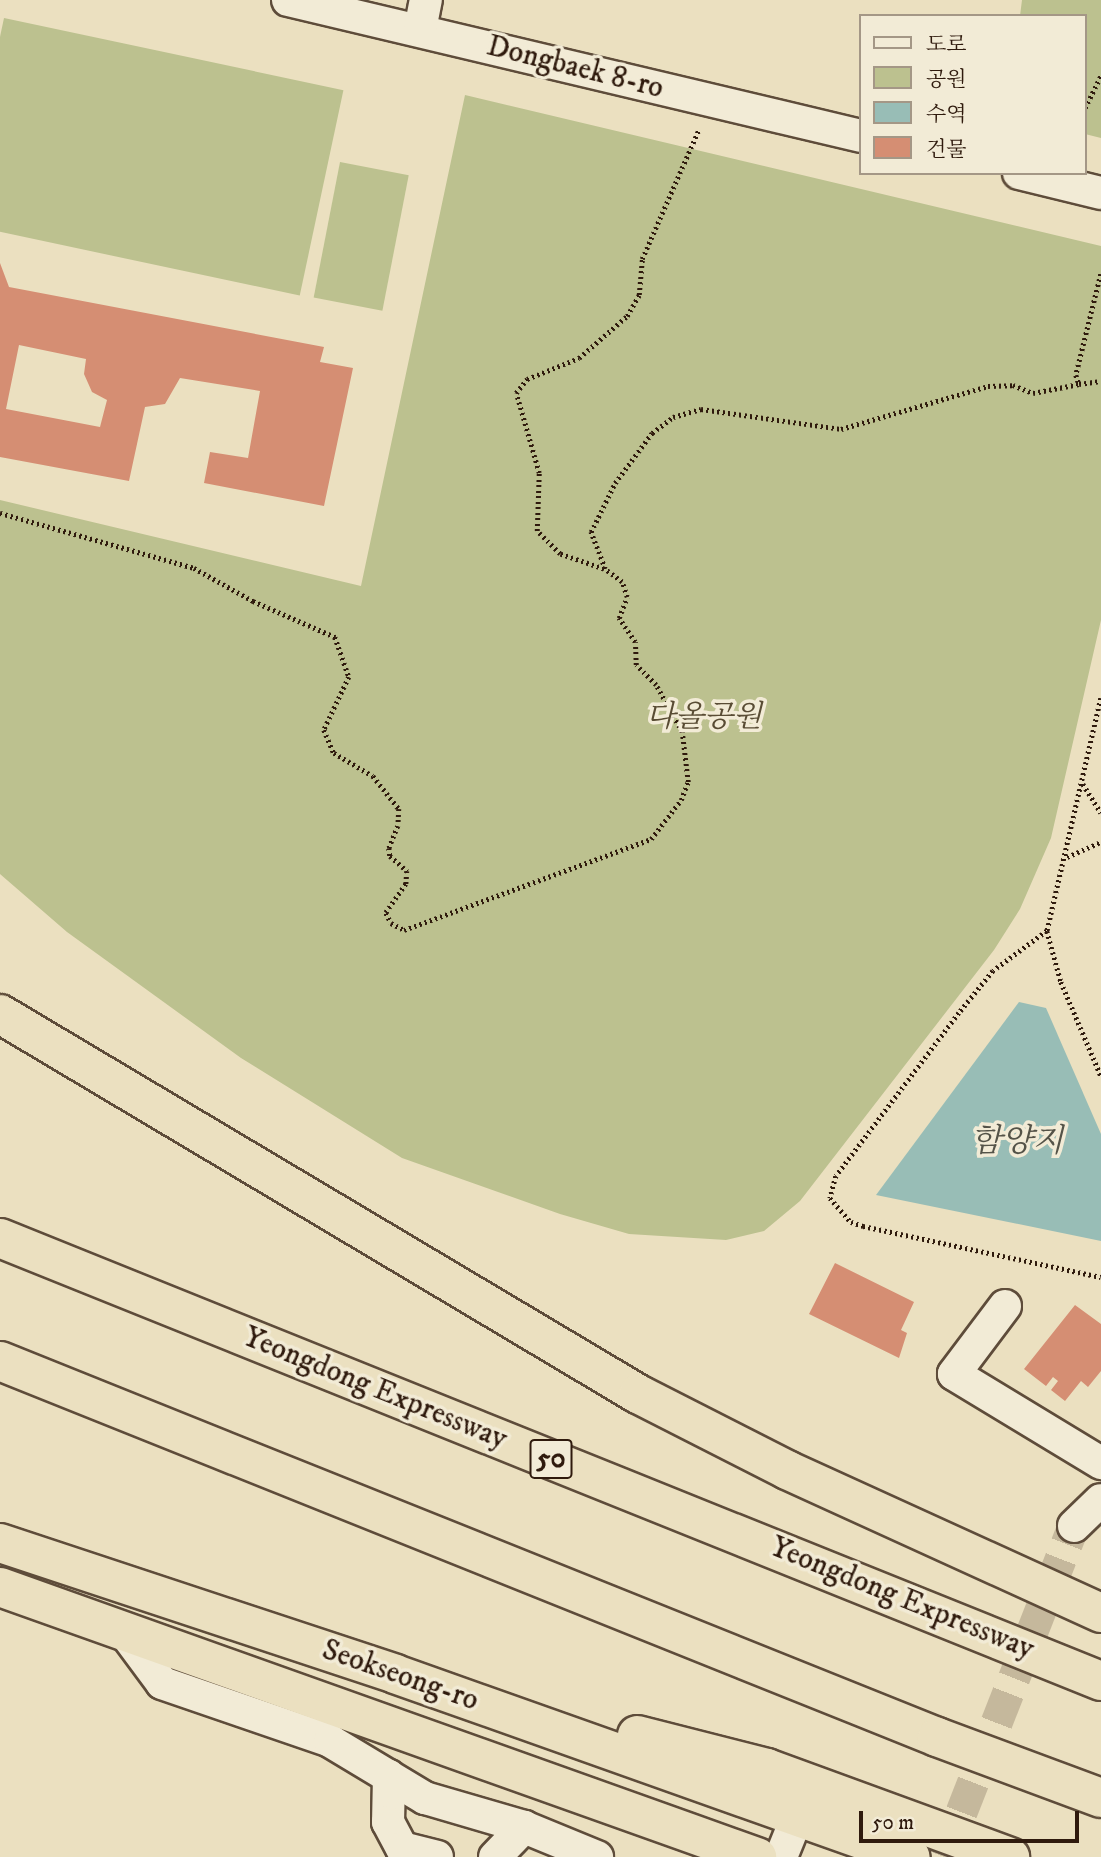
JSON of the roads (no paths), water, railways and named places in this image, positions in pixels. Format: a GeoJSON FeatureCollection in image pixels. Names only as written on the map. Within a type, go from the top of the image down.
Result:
{"type":"FeatureCollection","features":[{"type":"Feature","properties":{"kind":"highway"},"geometry":{"type":"LineString","coordinates":[[0,1014],[638,1394],[787,1470],[1101,1613]]}},
{"type":"Feature","properties":{"kind":"highway","name":"Yeongdong Expressway"},"geometry":{"type":"LineString","coordinates":[[0,1238],[1101,1681]]}},
{"type":"Feature","properties":{"kind":"highway"},"geometry":{"type":"LineString","coordinates":[[0,1361],[937,1737],[1101,1798]]}},
{"type":"Feature","properties":{"kind":"highway","name":"Seokseong-ro"},"geometry":{"type":"LineString","coordinates":[[0,1543],[395,1674],[911,1857]]}},
{"type":"Feature","properties":{"kind":"highway"},"geometry":{"type":"LineString","coordinates":[[0,1587],[757,1857]]}},
{"type":"Feature","properties":{"kind":"highway"},"geometry":{"type":"LineString","coordinates":[[395,1674],[767,1768],[1010,1857]]}},
{"type":"Feature","properties":{"kind":"street","name":"Dongbaek 8-ro"},"geometry":{"type":"LineString","coordinates":[[288,0],[423,15],[709,100],[860,136]]}},
{"type":"Feature","properties":{"kind":"street"},"geometry":{"type":"LineString","coordinates":[[1027,175],[1101,193]]}},
{"type":"Feature","properties":{"kind":"street"},"geometry":{"type":"LineString","coordinates":[[1005,1306],[954,1374],[1101,1463]]}},
{"type":"Feature","properties":{"kind":"street"},"geometry":{"type":"LineString","coordinates":[[1074,1526],[1101,1500]]}},
{"type":"Feature","properties":{"kind":"street"},"geometry":{"type":"LineString","coordinates":[[125,1633],[162,1683],[330,1741],[425,1798],[524,1827],[597,1857]]}},
{"type":"Feature","properties":{"kind":"street"},"geometry":{"type":"LineString","coordinates":[[389,1776],[388,1822],[401,1848],[437,1857]]}},
{"type":"Feature","properties":{"kind":"street"},"geometry":{"type":"LineString","coordinates":[[781,1857],[798,1815]]}},
{"type":"Feature","properties":{"kind":"street"},"geometry":{"type":"LineString","coordinates":[[495,1857],[524,1827]]}},
{"type":"Feature","properties":{"kind":"water","name":"함양지"},"geometry":{"type":"Polygon","coordinates":[[[1019,1002],[1046,1008],[1101,1134],[1101,1241],[876,1195],[1019,1002]]]}},
{"type":"Feature","properties":{"kind":"tunnel"},"geometry":{"type":"LineString","coordinates":[[944,1857],[1074,1526]]}},
{"type":"Feature","properties":{"kind":"park label","name":"다올공원"},"geometry":{"type":"Point","coordinates":[704,718]}}]}
